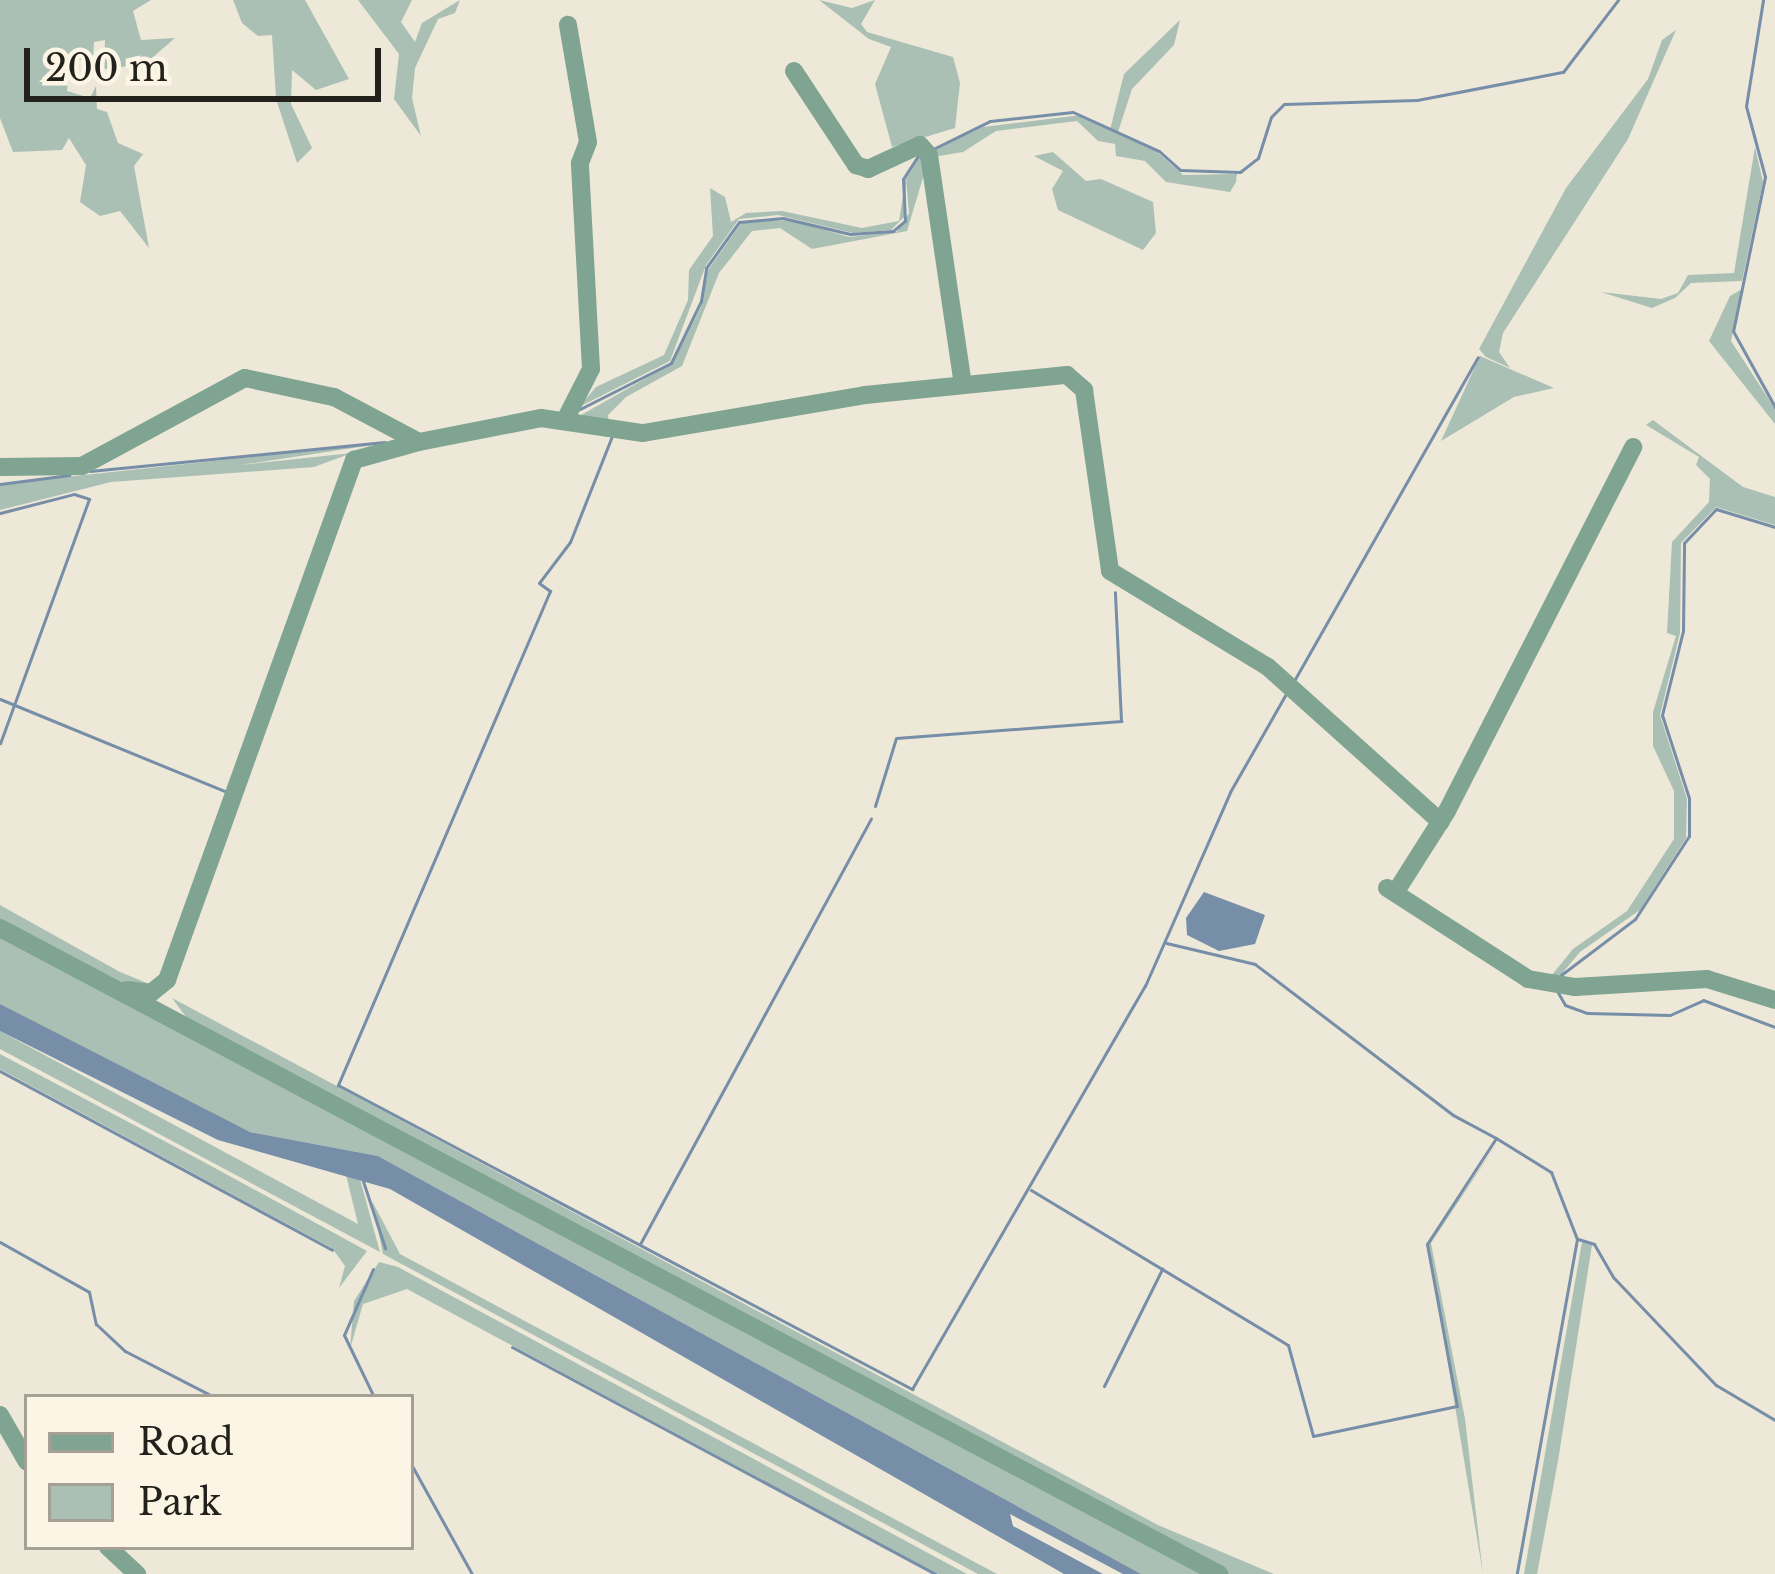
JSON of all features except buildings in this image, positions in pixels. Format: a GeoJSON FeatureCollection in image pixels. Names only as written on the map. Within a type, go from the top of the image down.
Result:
{"type":"FeatureCollection","features":[{"type":"Feature","properties":{"kind":"street"},"geometry":{"type":"LineString","coordinates":[[565,420],[591,369],[580,164],[588,142],[568,25]]}},
{"type":"Feature","properties":{"kind":"street"},"geometry":{"type":"LineString","coordinates":[[794,71],[856,165],[868,169],[925,148],[940,202],[963,384]]}},
{"type":"Feature","properties":{"kind":"street"},"geometry":{"type":"LineString","coordinates":[[0,467],[82,466],[245,378],[334,397],[419,442]]}},
{"type":"Feature","properties":{"kind":"street"},"geometry":{"type":"LineString","coordinates":[[162,989],[354,460],[419,442],[565,420],[643,433],[963,384],[1076,379],[1084,390],[1110,571],[1268,667],[1442,822]]}},
{"type":"Feature","properties":{"kind":"street"},"geometry":{"type":"LineString","coordinates":[[1633,447],[1442,822],[1391,890],[1550,985],[1707,979],[1775,1000]]}},
{"type":"Feature","properties":{"kind":"street"},"geometry":{"type":"LineString","coordinates":[[0,928],[1219,1574]]}},
{"type":"Feature","properties":{"kind":"street"},"geometry":{"type":"LineString","coordinates":[[111,986],[162,989]]}},
{"type":"Feature","properties":{"kind":"street"},"geometry":{"type":"LineString","coordinates":[[162,989],[186,1025]]}},
{"type":"Feature","properties":{"kind":"street"},"geometry":{"type":"LineString","coordinates":[[0,1415],[24,1457]]}},
{"type":"Feature","properties":{"kind":"street"},"geometry":{"type":"LineString","coordinates":[[111,1550],[137,1574]]}},
{"type":"Feature","properties":{"kind":"green space"},"geometry":{"type":"Polygon","coordinates":[[[0,0],[151,0],[133,11],[141,40],[175,38],[145,64],[104,69],[105,40],[94,42],[93,60],[70,60],[67,91],[90,98],[96,86],[97,109],[107,112],[118,143],[143,154],[134,166],[149,248],[120,211],[100,216],[80,202],[86,165],[69,138],[62,150],[13,152],[0,118],[0,0]]]}},
{"type":"Feature","properties":{"kind":"green space"},"geometry":{"type":"Polygon","coordinates":[[[233,0],[305,0],[349,79],[316,90],[292,70],[291,104],[312,148],[297,163],[276,99],[272,35],[258,36],[242,23],[233,0]]]}},
{"type":"Feature","properties":{"kind":"green space"},"geometry":{"type":"Polygon","coordinates":[[[358,0],[412,0],[401,22],[415,42],[422,23],[460,0],[455,13],[438,19],[415,68],[412,98],[421,136],[394,99],[399,54],[358,0]]]}},
{"type":"Feature","properties":{"kind":"green space"},"geometry":{"type":"Polygon","coordinates":[[[819,0],[852,8],[875,0],[861,24],[867,32],[953,57],[960,83],[955,128],[892,147],[875,84],[891,47],[869,39],[819,0]]]}},
{"type":"Feature","properties":{"kind":"green space"},"geometry":{"type":"Polygon","coordinates":[[[1180,20],[1174,45],[1132,89],[1118,132],[1110,130],[1124,74],[1180,20]]]}},
{"type":"Feature","properties":{"kind":"green space"},"geometry":{"type":"Polygon","coordinates":[[[1676,30],[1628,139],[1503,333],[1499,352],[1510,368],[1486,357],[1479,349],[1566,188],[1648,79],[1662,40],[1676,30]]]}},
{"type":"Feature","properties":{"kind":"green space"},"geometry":{"type":"Polygon","coordinates":[[[1081,115],[1155,150],[1183,175],[1237,174],[1236,182],[1230,192],[1166,182],[1145,161],[1116,156],[1115,144],[1098,141],[1077,121],[996,131],[963,152],[933,157],[931,151],[983,127],[1081,115]]]}},
{"type":"Feature","properties":{"kind":"green space"},"geometry":{"type":"Polygon","coordinates":[[[1755,147],[1763,182],[1742,281],[1691,283],[1675,298],[1652,308],[1601,292],[1661,299],[1678,293],[1688,275],[1734,273],[1755,147]]]}},
{"type":"Feature","properties":{"kind":"green space"},"geometry":{"type":"Polygon","coordinates":[[[1053,152],[1086,181],[1101,179],[1153,202],[1156,233],[1143,250],[1058,210],[1052,189],[1063,171],[1034,156],[1053,152]]]}},
{"type":"Feature","properties":{"kind":"green space"},"geometry":{"type":"Polygon","coordinates":[[[920,156],[928,161],[907,231],[812,249],[780,228],[752,231],[719,273],[682,366],[626,397],[608,415],[609,427],[574,419],[673,363],[701,307],[706,273],[742,222],[791,220],[849,237],[897,232],[909,213],[906,179],[920,156]]]}},
{"type":"Feature","properties":{"kind":"green space"},"geometry":{"type":"Polygon","coordinates":[[[907,169],[904,217],[891,230],[853,233],[778,215],[739,219],[706,265],[670,361],[579,407],[596,387],[664,355],[688,300],[689,270],[713,236],[710,188],[725,197],[731,222],[746,213],[782,211],[862,228],[899,221],[907,169]]]}},
{"type":"Feature","properties":{"kind":"green space"},"geometry":{"type":"Polygon","coordinates":[[[1742,289],[1731,341],[1775,409],[1775,424],[1709,341],[1730,296],[1742,289]]]}},
{"type":"Feature","properties":{"kind":"green space"},"geometry":{"type":"Polygon","coordinates":[[[1480,356],[1554,388],[1514,397],[1441,441],[1480,356]]]}},
{"type":"Feature","properties":{"kind":"green space"},"geometry":{"type":"Polygon","coordinates":[[[1653,420],[1743,487],[1775,497],[1775,525],[1716,507],[1681,543],[1680,633],[1660,715],[1687,799],[1686,838],[1640,910],[1580,952],[1554,983],[1547,981],[1573,949],[1627,911],[1674,839],[1674,791],[1653,746],[1653,712],[1676,636],[1667,633],[1672,542],[1709,502],[1710,479],[1696,465],[1699,457],[1646,425],[1653,420]]]}},
{"type":"Feature","properties":{"kind":"green space"},"geometry":{"type":"Polygon","coordinates":[[[399,441],[240,465],[352,453],[314,467],[111,482],[0,510],[0,484],[399,441]]]}},
{"type":"Feature","properties":{"kind":"green space"},"geometry":{"type":"Polygon","coordinates":[[[0,905],[152,985],[110,982],[0,924],[0,905]]]}},
{"type":"Feature","properties":{"kind":"green space"},"geometry":{"type":"Polygon","coordinates":[[[0,932],[1211,1574],[1141,1574],[378,1156],[250,1132],[123,1071],[0,1004],[0,932]]]}},
{"type":"Feature","properties":{"kind":"green space"},"geometry":{"type":"Polygon","coordinates":[[[172,998],[1158,1525],[1274,1574],[1227,1574],[189,1021],[172,998]]]}},
{"type":"Feature","properties":{"kind":"green space"},"geometry":{"type":"Polygon","coordinates":[[[0,1031],[358,1224],[345,1171],[360,1179],[380,1252],[0,1049],[0,1031]]]}},
{"type":"Feature","properties":{"kind":"green space"},"geometry":{"type":"Polygon","coordinates":[[[0,1054],[367,1251],[339,1288],[345,1266],[332,1248],[0,1069],[0,1054]]]}},
{"type":"Feature","properties":{"kind":"green space"},"geometry":{"type":"Polygon","coordinates":[[[1498,1142],[1431,1243],[1465,1419],[1483,1574],[1428,1244],[1498,1142]]]}},
{"type":"Feature","properties":{"kind":"green space"},"geometry":{"type":"Polygon","coordinates":[[[372,1201],[400,1254],[997,1574],[978,1574],[383,1254],[372,1201]]]}},
{"type":"Feature","properties":{"kind":"green space"},"geometry":{"type":"Polygon","coordinates":[[[1582,1242],[1592,1245],[1558,1461],[1537,1574],[1524,1574],[1582,1242]]]}},
{"type":"Feature","properties":{"kind":"green space"},"geometry":{"type":"Polygon","coordinates":[[[379,1262],[398,1267],[967,1574],[937,1574],[407,1289],[363,1304],[350,1349],[354,1301],[379,1262]]]}},
{"type":"Feature","properties":{"kind":"water"},"geometry":{"type":"Polygon","coordinates":[[[1204,892],[1265,915],[1255,944],[1219,951],[1187,935],[1186,918],[1204,892]]]}},
{"type":"Feature","properties":{"kind":"water"},"geometry":{"type":"Polygon","coordinates":[[[0,1004],[250,1132],[378,1156],[1141,1574],[1123,1574],[1010,1514],[1013,1526],[1103,1574],[1064,1574],[390,1189],[218,1140],[0,1031],[0,1004]]]}},
{"type":"Feature","properties":{"kind":"waterway"},"geometry":{"type":"LineString","coordinates":[[935,148],[990,121],[1073,112],[1159,151],[1180,170],[1240,172],[1258,158],[1271,117],[1284,104],[1417,100],[1563,72],[1618,0]]}},
{"type":"Feature","properties":{"kind":"waterway"},"geometry":{"type":"LineString","coordinates":[[1763,0],[1746,106],[1765,177],[1733,331],[1775,407]]}},
{"type":"Feature","properties":{"kind":"waterway"},"geometry":{"type":"LineString","coordinates":[[580,409],[671,363],[701,301],[706,268],[739,222],[783,218],[850,234],[893,231],[905,221],[903,179],[918,156]]}},
{"type":"Feature","properties":{"kind":"waterway"},"geometry":{"type":"LineString","coordinates":[[1295,679],[1478,357]]}},
{"type":"Feature","properties":{"kind":"waterway"},"geometry":{"type":"LineString","coordinates":[[612,436],[570,542],[539,583],[550,591],[338,1085],[912,1389],[1145,986],[1230,792],[1287,692]]}},
{"type":"Feature","properties":{"kind":"waterway"},"geometry":{"type":"LineString","coordinates":[[90,471],[385,442]]}},
{"type":"Feature","properties":{"kind":"waterway"},"geometry":{"type":"LineString","coordinates":[[0,484],[69,475]]}},
{"type":"Feature","properties":{"kind":"waterway"},"geometry":{"type":"LineString","coordinates":[[0,513],[74,494],[89,499],[0,743]]}},
{"type":"Feature","properties":{"kind":"waterway"},"geometry":{"type":"LineString","coordinates":[[1561,975],[1635,919],[1689,836],[1689,798],[1662,715],[1683,631],[1684,543],[1716,509],[1775,527]]}},
{"type":"Feature","properties":{"kind":"waterway"},"geometry":{"type":"LineString","coordinates":[[875,806],[896,738],[1121,721],[1115,592]]}},
{"type":"Feature","properties":{"kind":"waterway"},"geometry":{"type":"LineString","coordinates":[[0,699],[227,792]]}},
{"type":"Feature","properties":{"kind":"waterway"},"geometry":{"type":"LineString","coordinates":[[640,1244],[871,819]]}},
{"type":"Feature","properties":{"kind":"waterway"},"geometry":{"type":"LineString","coordinates":[[1031,1190],[1288,1345],[1313,1436],[1457,1406],[1427,1244],[1496,1138],[1453,1115],[1255,964],[1166,943]]}},
{"type":"Feature","properties":{"kind":"waterway"},"geometry":{"type":"LineString","coordinates":[[1557,991],[1565,1005],[1587,1013],[1670,1015],[1703,1000],[1775,1027]]}},
{"type":"Feature","properties":{"kind":"waterway"},"geometry":{"type":"LineString","coordinates":[[0,1071],[332,1250]]}},
{"type":"Feature","properties":{"kind":"waterway"},"geometry":{"type":"LineString","coordinates":[[1496,1138],[1551,1172],[1577,1239],[1517,1574]]}},
{"type":"Feature","properties":{"kind":"waterway"},"geometry":{"type":"LineString","coordinates":[[362,1178],[385,1248]]}},
{"type":"Feature","properties":{"kind":"waterway"},"geometry":{"type":"LineString","coordinates":[[1578,1239],[1594,1244],[1614,1278],[1716,1385],[1775,1420]]}},
{"type":"Feature","properties":{"kind":"waterway"},"geometry":{"type":"LineString","coordinates":[[0,1242],[89,1292],[96,1324],[125,1351],[208,1394]]}},
{"type":"Feature","properties":{"kind":"waterway"},"geometry":{"type":"LineString","coordinates":[[373,1269],[344,1335],[373,1394]]}},
{"type":"Feature","properties":{"kind":"waterway"},"geometry":{"type":"LineString","coordinates":[[1104,1386],[1162,1269]]}},
{"type":"Feature","properties":{"kind":"waterway"},"geometry":{"type":"LineString","coordinates":[[512,1347],[935,1574]]}},
{"type":"Feature","properties":{"kind":"waterway"},"geometry":{"type":"LineString","coordinates":[[414,1469],[472,1574]]}}]}
